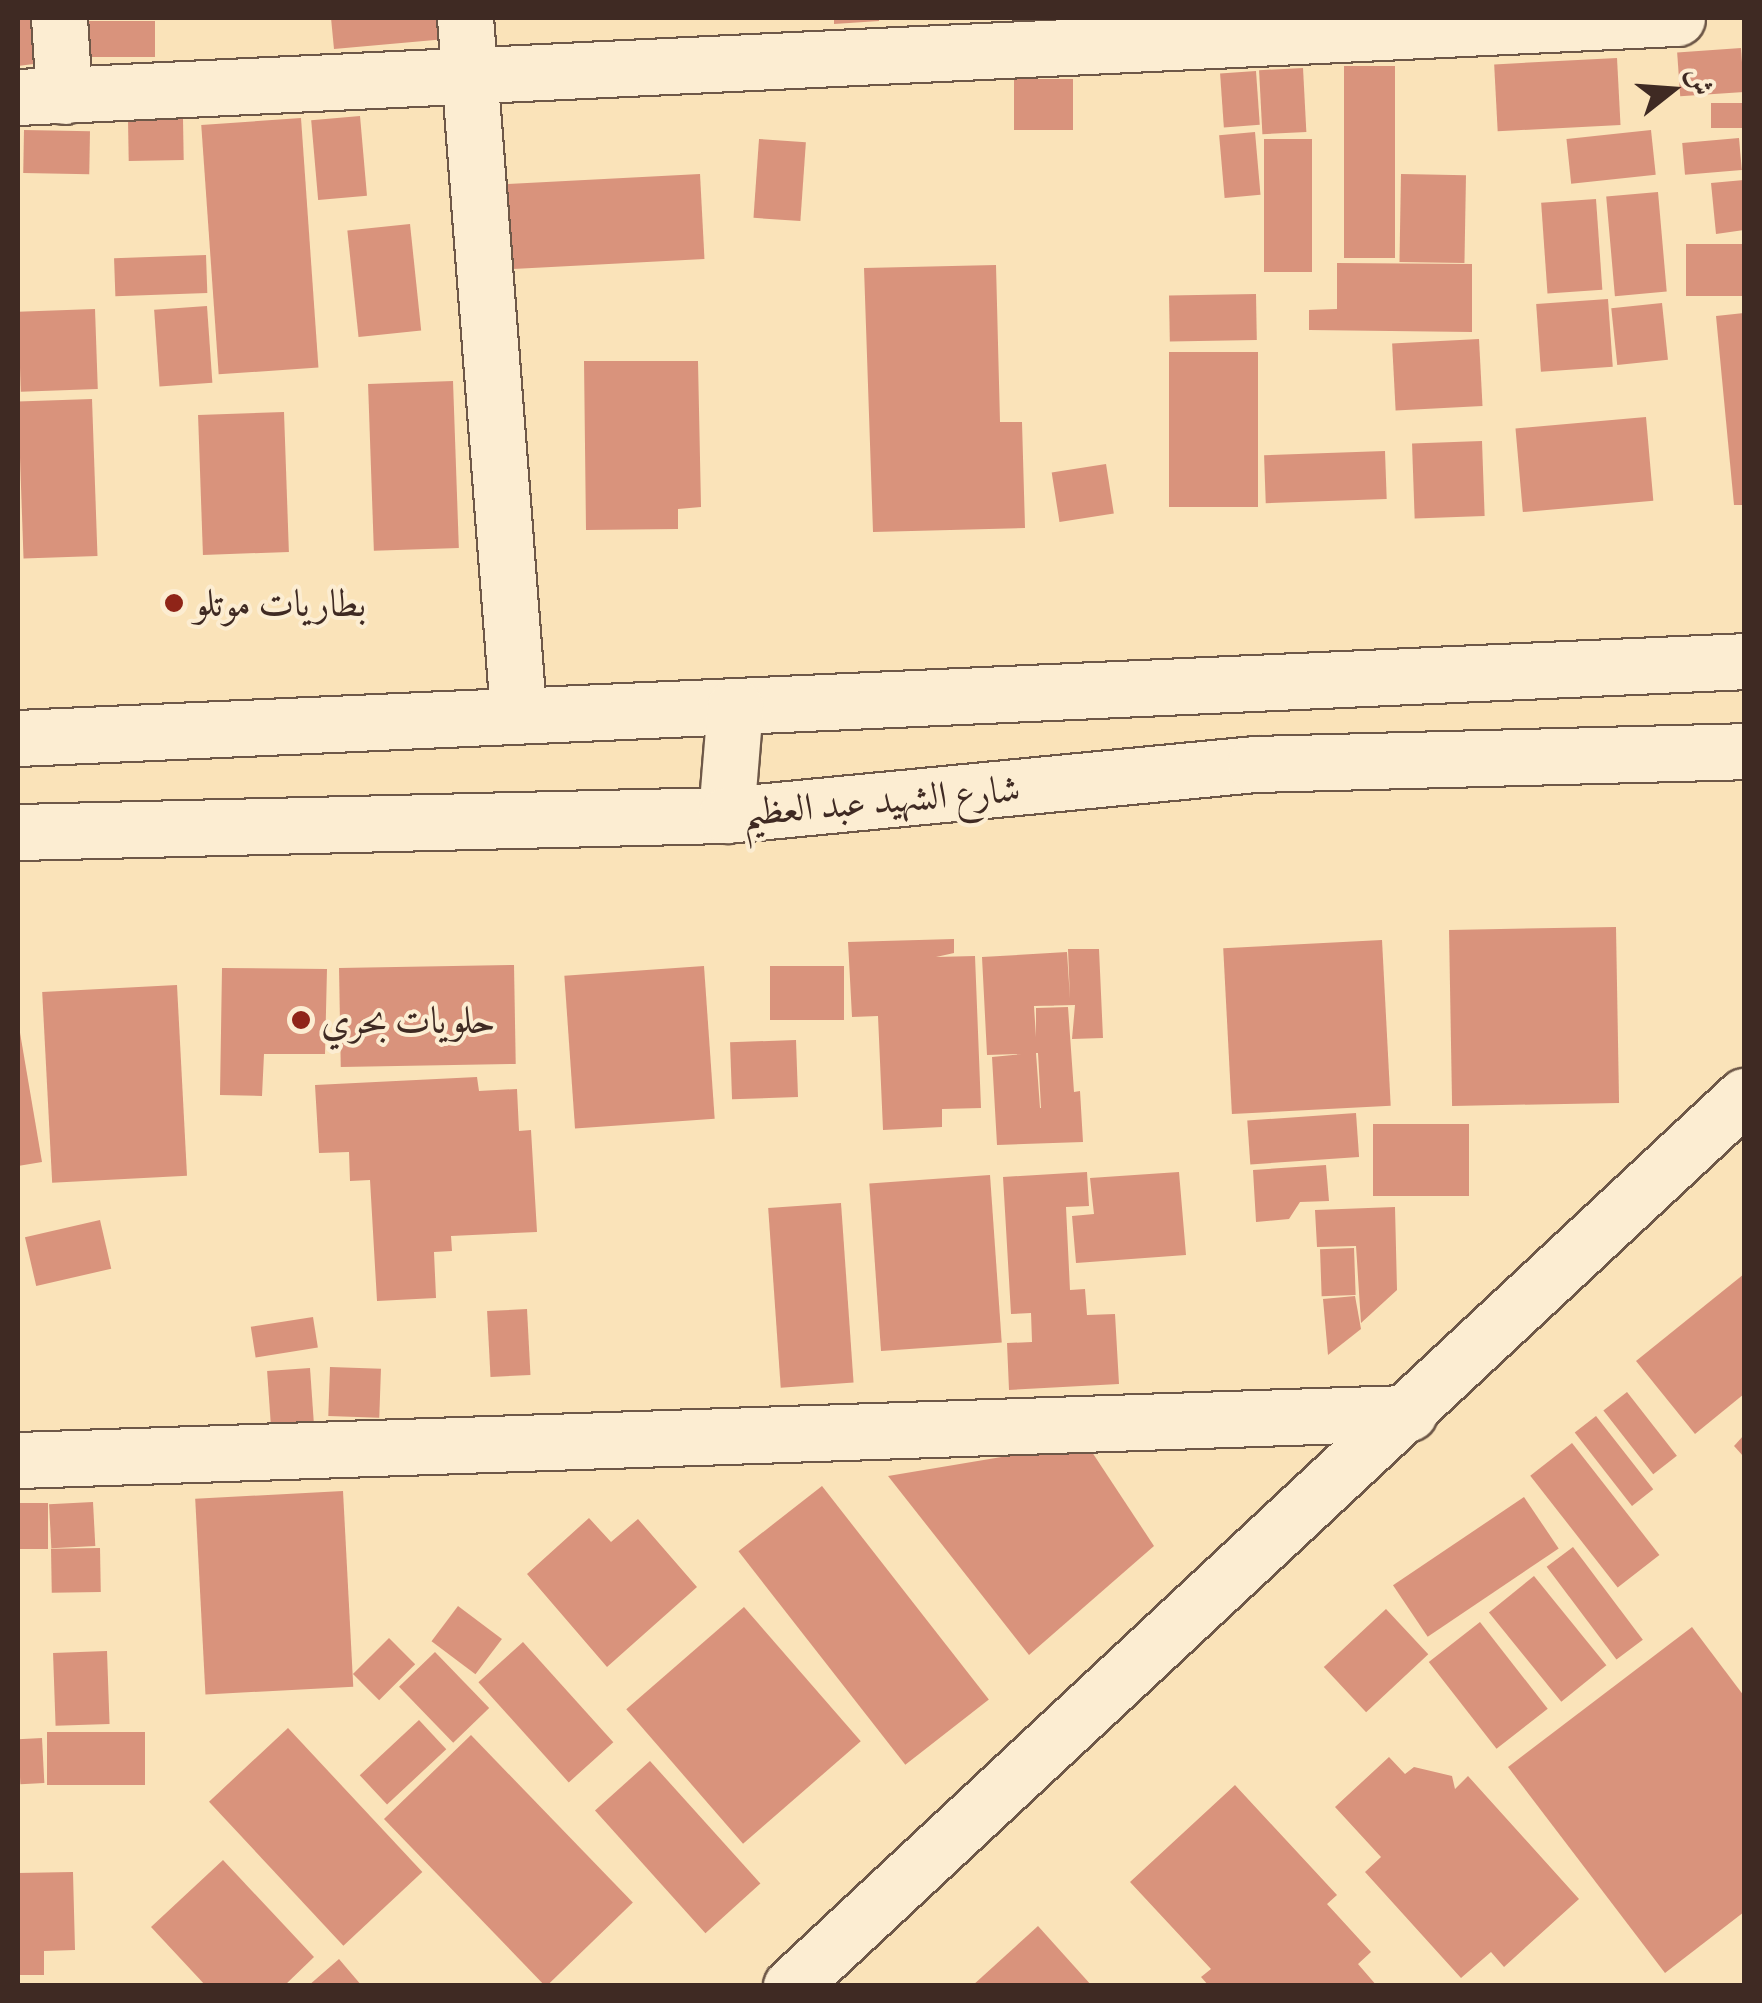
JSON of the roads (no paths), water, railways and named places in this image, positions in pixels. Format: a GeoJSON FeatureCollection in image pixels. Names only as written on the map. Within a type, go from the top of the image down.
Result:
{"type":"FeatureCollection","features":[{"type":"Feature","properties":{"kind":"street"},"geometry":{"type":"LineString","coordinates":[[59,18],[41,96],[467,80],[1027,32],[1678,18]]}},
{"type":"Feature","properties":{"kind":"street"},"geometry":{"type":"LineString","coordinates":[[466,18],[467,80],[518,711]]}},
{"type":"Feature","properties":{"kind":"street"},"geometry":{"type":"LineString","coordinates":[[18,738],[518,711],[736,706],[1744,661]]}},
{"type":"Feature","properties":{"kind":"street"},"geometry":{"type":"LineString","coordinates":[[726,815],[736,706]]}},
{"type":"Feature","properties":{"kind":"street","name":"شارع الشهيد عبد العظيم"},"geometry":{"type":"LineString","coordinates":[[18,832],[726,815],[1255,764],[1744,750]]}},
{"type":"Feature","properties":{"kind":"street"},"geometry":{"type":"LineString","coordinates":[[791,1986],[1409,1413],[1744,1096]]}},
{"type":"Feature","properties":{"kind":"street"},"geometry":{"type":"LineString","coordinates":[[18,1460],[1409,1413]]}},
{"type":"Feature","properties":{"kind":"place","name":"بطاريات موتلو"},"geometry":{"type":"Point","coordinates":[174,603]}},
{"type":"Feature","properties":{"kind":"place","name":"حلويات بحري"},"geometry":{"type":"Point","coordinates":[301,1020]}}]}
